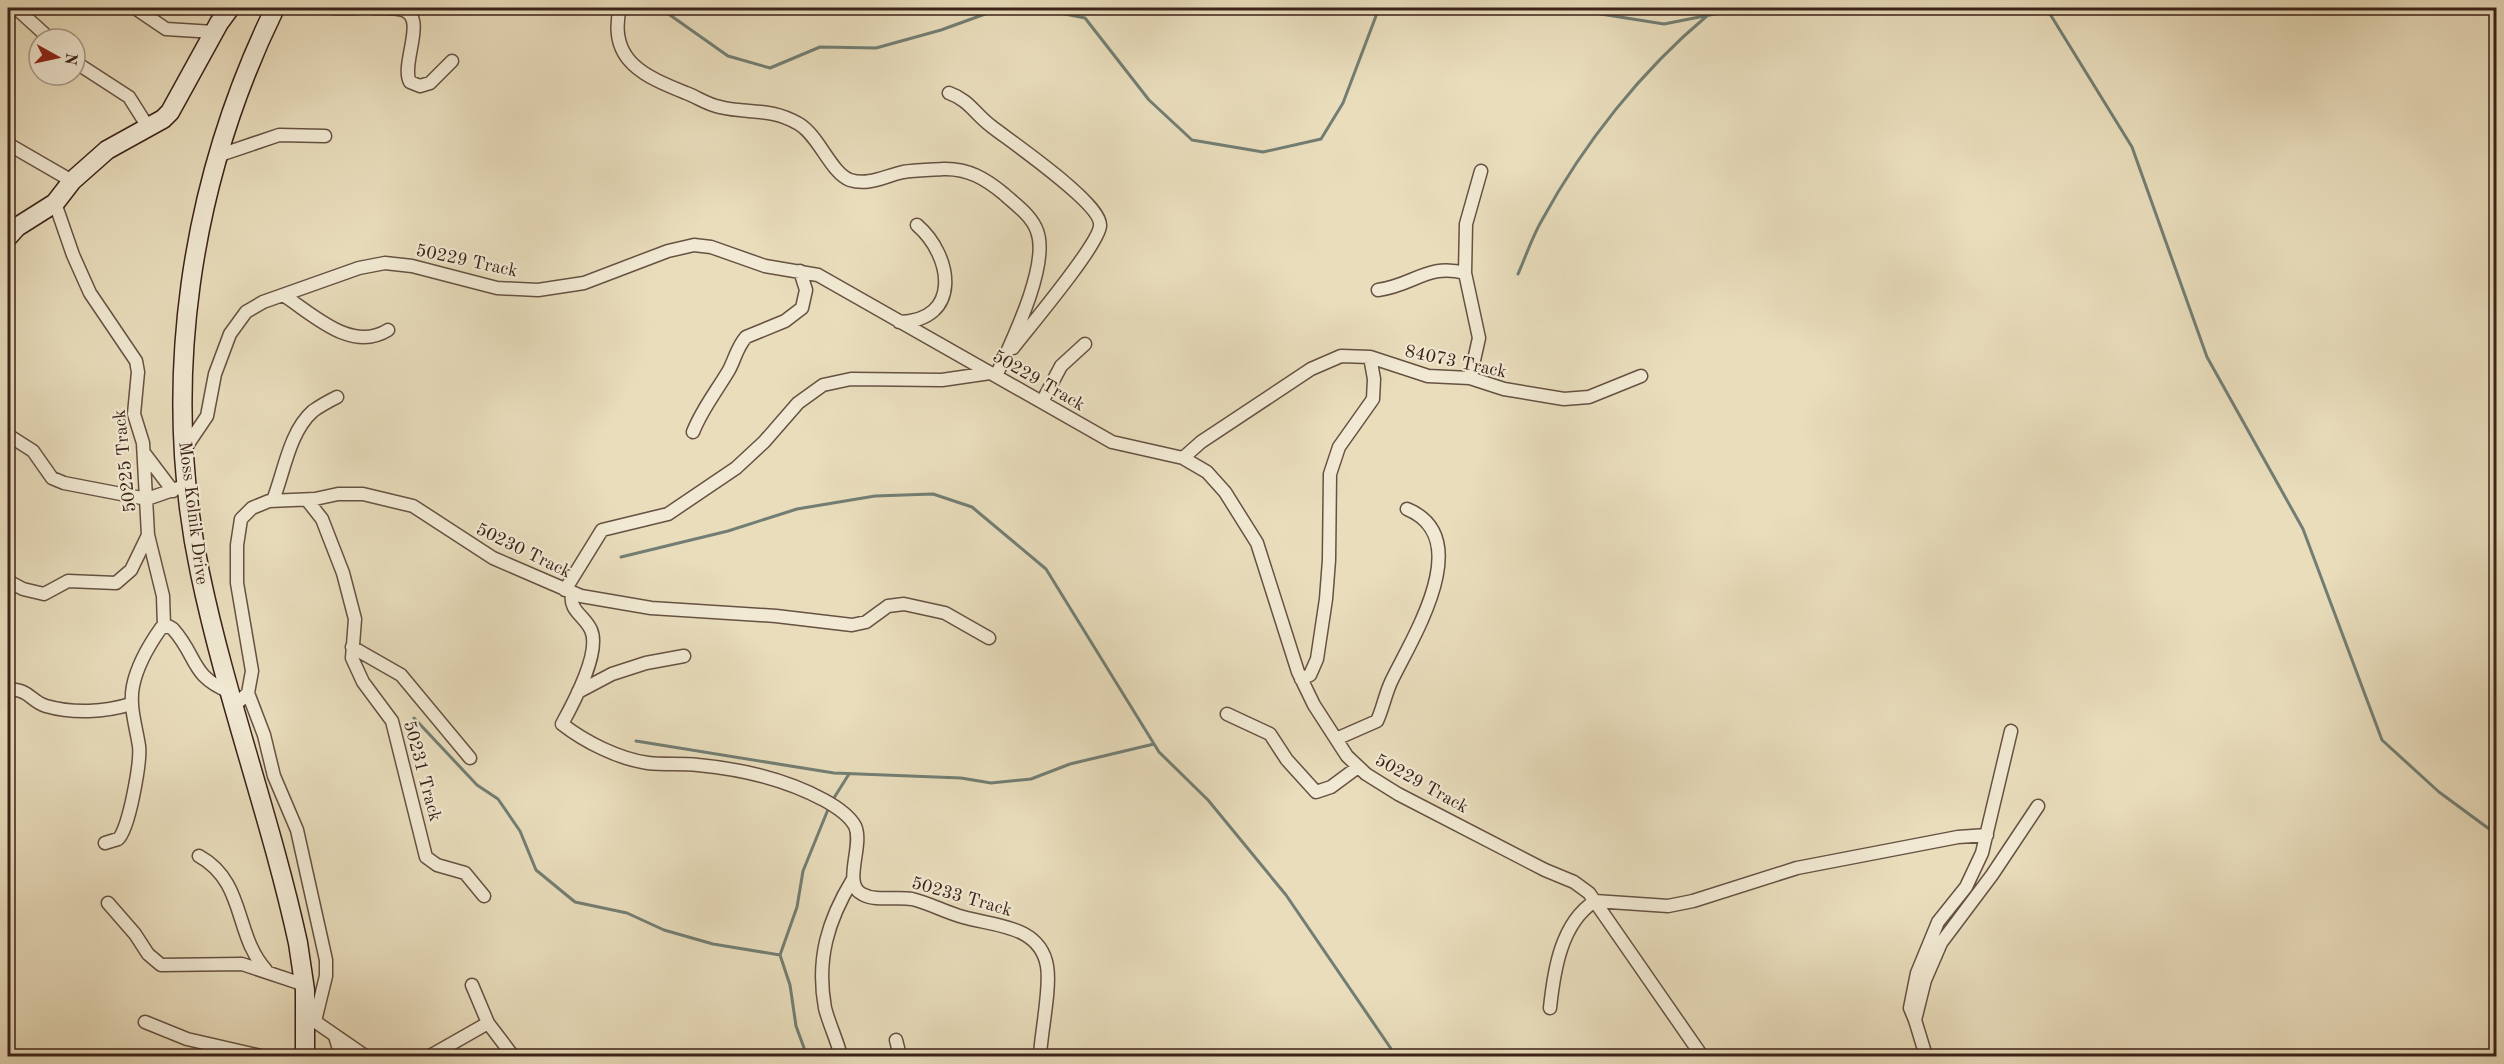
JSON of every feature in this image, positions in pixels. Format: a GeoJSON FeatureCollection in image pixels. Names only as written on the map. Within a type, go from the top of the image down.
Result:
{"type":"FeatureCollection","features":[{"type":"Feature","properties":{"kind":"main road"},"geometry":{"type":"LineString","coordinates":[[8,237],[17,227],[55,203],[72,181],[107,150],[163,119],[175,106],[214,32],[230,8]]}},
{"type":"Feature","properties":{"kind":"main road","name":"Moss Kolnik Drive"},"geometry":{"type":"LineString","coordinates":[[275,8],[243,81],[217,156],[200,226],[188,299],[183,372],[184,450],[180,488],[200,573],[238,697],[291,913],[311,1018],[305,1056]]}},
{"type":"Feature","properties":{"kind":"street"},"geometry":{"type":"LineString","coordinates":[[16,8],[37,27]]}},
{"type":"Feature","properties":{"kind":"street"},"geometry":{"type":"LineString","coordinates":[[135,8],[166,29],[214,32]]}},
{"type":"Feature","properties":{"kind":"street"},"geometry":{"type":"LineString","coordinates":[[335,8],[357,8]]}},
{"type":"Feature","properties":{"kind":"street"},"geometry":{"type":"LineString","coordinates":[[374,8],[404,10],[412,19],[414,31],[407,73],[410,82],[425,85],[452,61]]}},
{"type":"Feature","properties":{"kind":"street"},"geometry":{"type":"LineString","coordinates":[[620,8],[621,47],[632,63],[649,78],[720,108],[754,109],[790,119],[810,133],[840,173],[849,180],[868,183],[908,171],[962,170],[990,183],[1018,206],[1037,229],[1041,259],[1004,360]]}},
{"type":"Feature","properties":{"kind":"street"},"geometry":{"type":"LineString","coordinates":[[87,70],[129,97],[148,127]]}},
{"type":"Feature","properties":{"kind":"street"},"geometry":{"type":"LineString","coordinates":[[842,1056],[826,1010],[822,954],[835,909],[853,879],[858,845],[856,828],[844,813],[825,800],[771,778],[733,769],[634,760],[590,741],[562,724],[578,692],[590,656],[592,635],[571,603],[568,592],[602,530],[668,514],[718,481],[764,442],[798,403],[813,390],[835,381],[851,379],[942,380],[993,375],[1082,257],[1100,229],[1100,220],[1091,207],[1039,162],[988,124],[969,104],[949,93]]}},
{"type":"Feature","properties":{"kind":"street"},"geometry":{"type":"LineString","coordinates":[[217,156],[279,135],[325,136]]}},
{"type":"Feature","properties":{"kind":"street"},"geometry":{"type":"LineString","coordinates":[[8,144],[72,181]]}},
{"type":"Feature","properties":{"kind":"street"},"geometry":{"type":"LineString","coordinates":[[1470,378],[1479,338],[1465,273],[1466,224],[1480,171]]}},
{"type":"Feature","properties":{"kind":"street","name":"50225 Track"},"geometry":{"type":"LineString","coordinates":[[55,203],[73,255],[90,293],[136,361],[138,372],[134,414],[142,436],[148,536],[163,596],[164,627]]}},
{"type":"Feature","properties":{"kind":"street"},"geometry":{"type":"LineString","coordinates":[[899,322],[921,320],[932,313],[945,290],[946,273],[942,257],[934,243],[916,225]]}},
{"type":"Feature","properties":{"kind":"street","name":"50229 Track"},"geometry":{"type":"LineString","coordinates":[[184,450],[207,416],[215,374],[234,327],[246,312],[256,305],[359,268],[386,263],[422,268],[497,288],[551,289],[584,283],[656,255],[694,245],[711,247],[765,266],[824,277],[1112,442],[1183,458],[1199,466],[1213,478],[1252,532],[1266,566],[1301,679],[1336,739],[1358,767],[1398,794],[1545,870],[1574,882],[1595,901],[1702,1056]]}},
{"type":"Feature","properties":{"kind":"street"},"geometry":{"type":"LineString","coordinates":[[1378,290],[1400,288],[1438,269],[1465,273]]}},
{"type":"Feature","properties":{"kind":"street"},"geometry":{"type":"LineString","coordinates":[[693,432],[701,412],[730,368],[746,337],[785,321],[802,308],[806,290],[800,271]]}},
{"type":"Feature","properties":{"kind":"street"},"geometry":{"type":"LineString","coordinates":[[283,295],[318,320],[350,335],[371,338],[388,330]]}},
{"type":"Feature","properties":{"kind":"street"},"geometry":{"type":"LineString","coordinates":[[1042,402],[1061,366],[1085,344]]}},
{"type":"Feature","properties":{"kind":"street","name":"84073 Track"},"geometry":{"type":"LineString","coordinates":[[1183,458],[1201,442],[1323,361],[1341,356],[1370,357],[1428,376],[1470,378],[1504,389],[1575,399],[1619,387],[1641,376]]}},
{"type":"Feature","properties":{"kind":"street"},"geometry":{"type":"LineString","coordinates":[[1301,679],[1310,675],[1317,659],[1326,599],[1330,474],[1339,447],[1373,399],[1374,379],[1370,357]]}},
{"type":"Feature","properties":{"kind":"street"},"geometry":{"type":"LineString","coordinates":[[273,500],[297,435],[305,420],[313,411],[337,396]]}},
{"type":"Feature","properties":{"kind":"street"},"geometry":{"type":"LineString","coordinates":[[8,435],[33,451],[44,468],[58,481],[147,499],[180,488],[144,453]]}},
{"type":"Feature","properties":{"kind":"street","name":"50230 Track"},"geometry":{"type":"LineString","coordinates":[[238,697],[252,671],[239,601],[237,545],[239,525],[243,515],[252,508],[273,500],[307,500],[351,493],[413,506],[493,558],[568,592],[651,608],[776,616],[852,625],[866,622],[888,606],[904,604],[945,613],[989,638]]}},
{"type":"Feature","properties":{"kind":"street","name":"50231 Track"},"geometry":{"type":"LineString","coordinates":[[307,500],[322,519],[351,598],[356,627],[352,647],[353,661],[363,682],[392,721],[426,857],[437,865],[465,873],[484,896]]}},
{"type":"Feature","properties":{"kind":"street"},"geometry":{"type":"LineString","coordinates":[[1336,739],[1377,721],[1385,697],[1429,604],[1439,566],[1438,547],[1427,520],[1407,509]]}},
{"type":"Feature","properties":{"kind":"street"},"geometry":{"type":"LineString","coordinates":[[8,581],[23,589],[44,594],[68,581],[116,583],[131,570],[148,536]]}},
{"type":"Feature","properties":{"kind":"street"},"geometry":{"type":"LineString","coordinates":[[105,843],[118,839],[124,833],[138,771],[139,746],[131,704],[133,686],[154,638],[164,627],[171,627],[205,678],[238,697],[264,735],[274,776],[297,830],[326,960],[326,976],[311,1018],[365,1056]]}},
{"type":"Feature","properties":{"kind":"street"},"geometry":{"type":"LineString","coordinates":[[352,647],[401,675],[470,758]]}},
{"type":"Feature","properties":{"kind":"street"},"geometry":{"type":"LineString","coordinates":[[578,692],[612,674],[646,663],[684,656]]}},
{"type":"Feature","properties":{"kind":"street"},"geometry":{"type":"LineString","coordinates":[[8,689],[27,692],[44,705],[76,710],[106,711],[131,704]]}},
{"type":"Feature","properties":{"kind":"street"},"geometry":{"type":"LineString","coordinates":[[1227,714],[1270,734],[1312,790],[1320,791],[1331,787],[1358,767]]}},
{"type":"Feature","properties":{"kind":"street"},"geometry":{"type":"LineString","coordinates":[[1926,1056],[1910,1008],[1911,1001],[1925,948],[1938,922],[1975,872],[1987,835],[2011,731]]}},
{"type":"Feature","properties":{"kind":"street"},"geometry":{"type":"LineString","coordinates":[[1915,1020],[1925,980],[1941,943],[1992,875],[2038,806]]}},
{"type":"Feature","properties":{"kind":"street"},"geometry":{"type":"LineString","coordinates":[[1550,1008],[1553,977],[1574,918],[1595,901],[1668,906],[1693,902],[1797,868],[1958,837],[1987,835]]}},
{"type":"Feature","properties":{"kind":"street"},"geometry":{"type":"LineString","coordinates":[[199,856],[221,874],[237,901],[254,956],[266,971]]}},
{"type":"Feature","properties":{"kind":"street","name":"50233 Track"},"geometry":{"type":"LineString","coordinates":[[853,879],[856,890],[866,896],[915,900],[966,918],[1005,925],[1034,941],[1044,955],[1048,972],[1040,1056]]}},
{"type":"Feature","properties":{"kind":"street"},"geometry":{"type":"LineString","coordinates":[[108,903],[135,934],[148,954],[161,964],[242,964],[305,985]]}},
{"type":"Feature","properties":{"kind":"street"},"geometry":{"type":"LineString","coordinates":[[472,985],[488,1023],[513,1056]]}},
{"type":"Feature","properties":{"kind":"street"},"geometry":{"type":"LineString","coordinates":[[145,1022],[187,1039],[261,1056]]}},
{"type":"Feature","properties":{"kind":"street"},"geometry":{"type":"LineString","coordinates":[[430,1056],[488,1023]]}},
{"type":"Feature","properties":{"kind":"street"},"geometry":{"type":"LineString","coordinates":[[335,1036],[340,1056]]}},
{"type":"Feature","properties":{"kind":"street"},"geometry":{"type":"LineString","coordinates":[[896,1040],[900,1056]]}},
{"type":"Feature","properties":{"kind":"waterway"},"geometry":{"type":"LineString","coordinates":[[660,8],[728,56],[770,68],[820,47],[876,48],[941,30],[999,9],[1035,8],[1085,18],[1149,100],[1192,140],[1263,152],[1321,139],[1343,103],[1379,8]]}},
{"type":"Feature","properties":{"kind":"waterway"},"geometry":{"type":"LineString","coordinates":[[1563,8],[1664,24],[1745,8]]}},
{"type":"Feature","properties":{"kind":"waterway"},"geometry":{"type":"LineString","coordinates":[[2035,8],[2050,14],[2132,147],[2207,357],[2303,529],[2382,740],[2439,792],[2496,834]]}},
{"type":"Feature","properties":{"kind":"waterway"},"geometry":{"type":"LineString","coordinates":[[1518,274],[1532,240],[1558,191],[1595,136],[1637,84],[1708,15]]}},
{"type":"Feature","properties":{"kind":"waterway"},"geometry":{"type":"LineString","coordinates":[[621,557],[728,531],[797,509],[875,496],[933,494],[972,507],[1046,569],[1159,752],[1208,800],[1286,895],[1396,1056]]}},
{"type":"Feature","properties":{"kind":"waterway"},"geometry":{"type":"LineString","coordinates":[[414,718],[477,785],[498,799],[520,831],[536,870],[575,902],[627,913],[664,930],[713,944],[780,955]]}},
{"type":"Feature","properties":{"kind":"waterway"},"geometry":{"type":"LineString","coordinates":[[636,741],[834,773],[961,778],[991,783],[1031,779],[1070,764],[1154,744]]}},
{"type":"Feature","properties":{"kind":"waterway"},"geometry":{"type":"LineString","coordinates":[[832,801],[849,774]]}},
{"type":"Feature","properties":{"kind":"waterway"},"geometry":{"type":"LineString","coordinates":[[807,1056],[796,1026],[790,985],[780,955],[797,907],[803,871],[829,807]]}}]}
